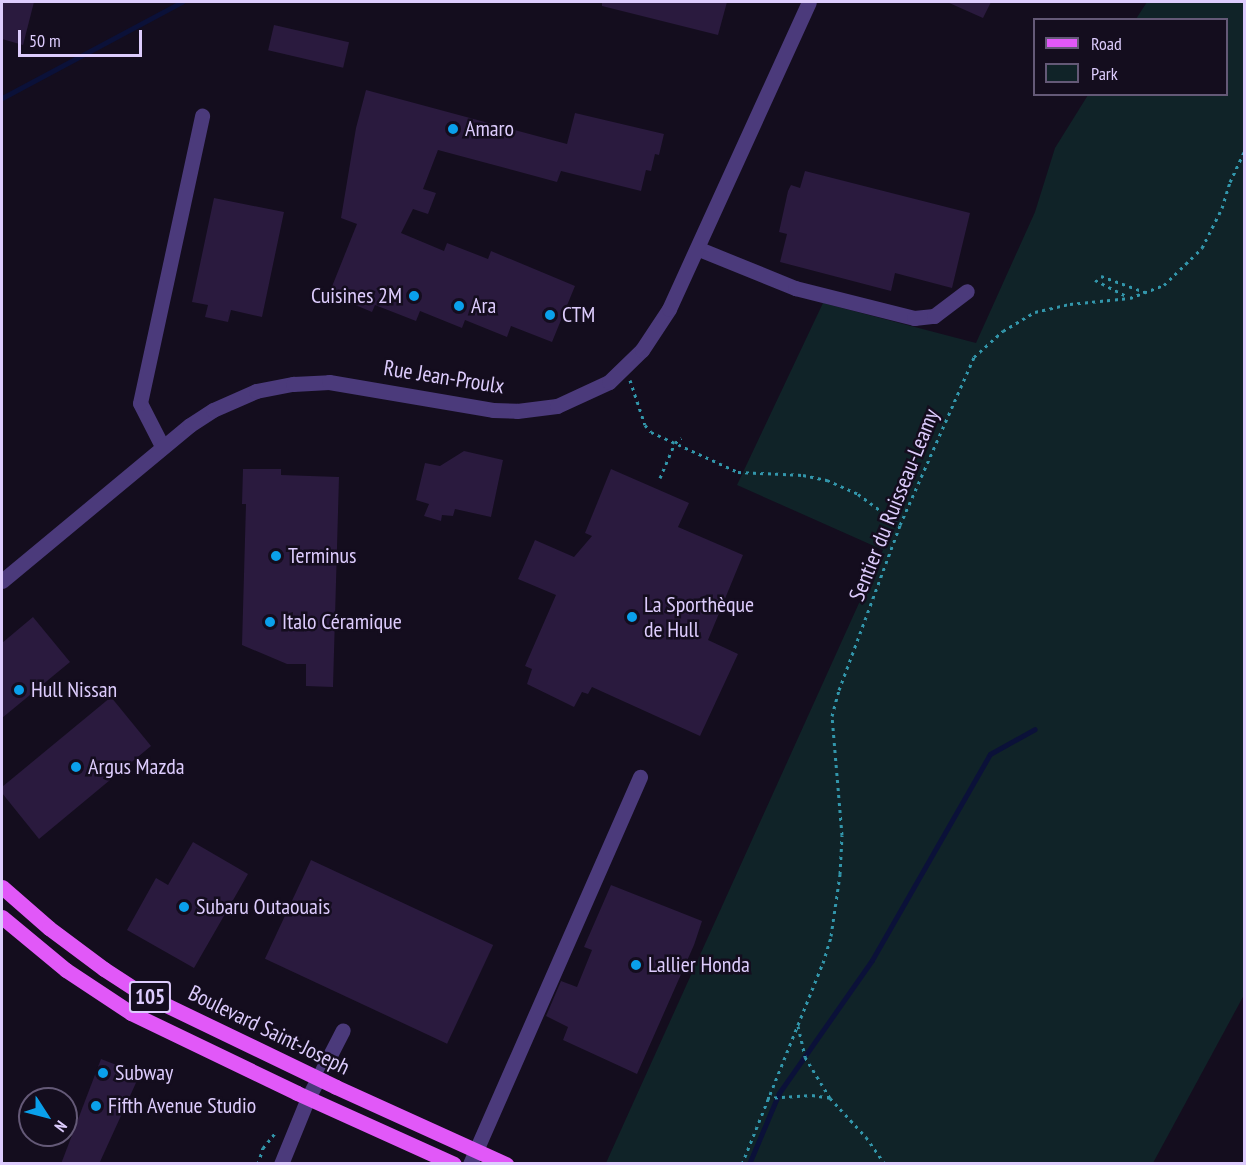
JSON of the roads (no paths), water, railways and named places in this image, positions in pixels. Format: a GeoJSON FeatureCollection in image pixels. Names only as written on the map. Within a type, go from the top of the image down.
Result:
{"type":"FeatureCollection","features":[{"type":"Feature","properties":{"kind":"main road","name":"Boulevard Saint-Joseph"},"geometry":{"type":"LineString","coordinates":[[2,887],[49,928],[141,993],[318,1078],[473,1157],[506,1164]]}},
{"type":"Feature","properties":{"kind":"main road","name":"Boulevard Saint-Joseph"},"geometry":{"type":"LineString","coordinates":[[2,917],[66,970],[131,1013],[308,1098],[454,1164]]}},
{"type":"Feature","properties":{"kind":"street","name":"Rue Jean-Proulx"},"geometry":{"type":"LineString","coordinates":[[2,579],[162,446],[213,410],[256,391],[293,384],[347,384],[502,410],[538,409],[575,399],[609,381],[642,350],[669,309],[699,249],[809,2]]}},
{"type":"Feature","properties":{"kind":"street"},"geometry":{"type":"LineString","coordinates":[[162,446],[140,403],[202,116]]}},
{"type":"Feature","properties":{"kind":"street"},"geometry":{"type":"LineString","coordinates":[[699,249],[795,288],[914,318],[934,316],[967,291]]}},
{"type":"Feature","properties":{"kind":"street"},"geometry":{"type":"LineString","coordinates":[[473,1157],[640,777]]}},
{"type":"Feature","properties":{"kind":"street"},"geometry":{"type":"LineString","coordinates":[[281,1164],[308,1098],[343,1030]]}},
{"type":"Feature","properties":{"kind":"waterway"},"geometry":{"type":"LineString","coordinates":[[2,98],[182,2]]}},
{"type":"Feature","properties":{"kind":"waterway"},"geometry":{"type":"LineString","coordinates":[[749,1164],[779,1093],[872,960],[990,754],[1035,729]]}},
{"type":"Feature","properties":{"kind":"place","name":"Amaro"},"geometry":{"type":"Point","coordinates":[453,129]}},
{"type":"Feature","properties":{"kind":"place","name":"Cuisines 2M"},"geometry":{"type":"Point","coordinates":[414,296]}},
{"type":"Feature","properties":{"kind":"place","name":"Ara"},"geometry":{"type":"Point","coordinates":[459,306]}},
{"type":"Feature","properties":{"kind":"place","name":"CTM"},"geometry":{"type":"Point","coordinates":[550,315]}},
{"type":"Feature","properties":{"kind":"place","name":"Terminus"},"geometry":{"type":"Point","coordinates":[276,556]}},
{"type":"Feature","properties":{"kind":"place","name":"La Sporthèque de Hull"},"geometry":{"type":"Point","coordinates":[632,617]}},
{"type":"Feature","properties":{"kind":"place","name":"Italo Céramique"},"geometry":{"type":"Point","coordinates":[270,622]}},
{"type":"Feature","properties":{"kind":"place","name":"Hull Nissan"},"geometry":{"type":"Point","coordinates":[19,690]}},
{"type":"Feature","properties":{"kind":"place","name":"Argus Mazda"},"geometry":{"type":"Point","coordinates":[76,767]}},
{"type":"Feature","properties":{"kind":"place","name":"Subaru Outaouais"},"geometry":{"type":"Point","coordinates":[184,907]}},
{"type":"Feature","properties":{"kind":"place","name":"Lallier Honda"},"geometry":{"type":"Point","coordinates":[636,965]}},
{"type":"Feature","properties":{"kind":"place","name":"Subway"},"geometry":{"type":"Point","coordinates":[103,1073]}},
{"type":"Feature","properties":{"kind":"place","name":"Fifth Avenue Studio"},"geometry":{"type":"Point","coordinates":[96,1106]}}]}
